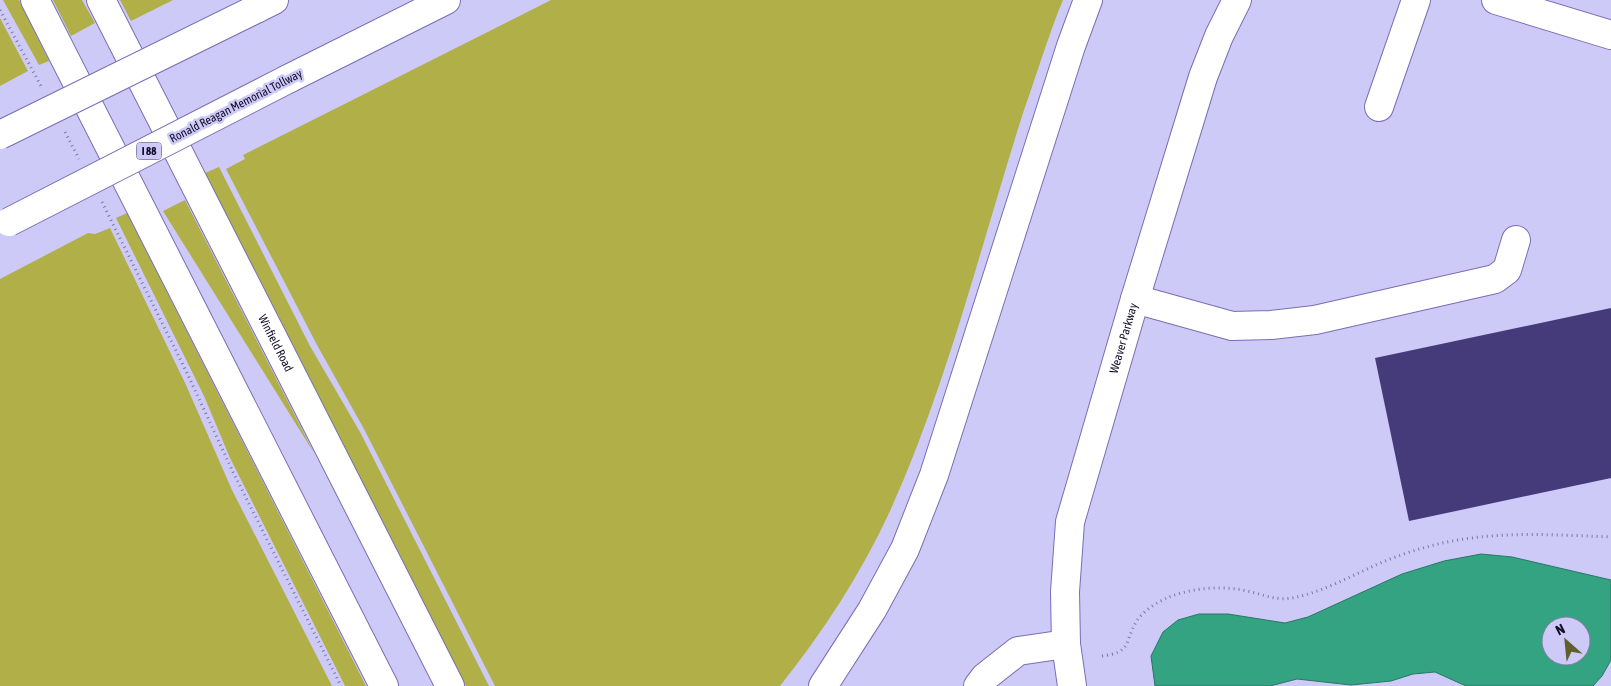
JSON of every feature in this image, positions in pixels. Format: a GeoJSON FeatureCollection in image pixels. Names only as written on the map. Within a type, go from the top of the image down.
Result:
{"type":"FeatureCollection","features":[{"type":"Feature","properties":{"kind":"main road"},"geometry":{"type":"LineString","coordinates":[[36,0],[384,686]]}},
{"type":"Feature","properties":{"kind":"main road","name":"Winfield Road"},"geometry":{"type":"LineString","coordinates":[[101,0],[450,686]]}},
{"type":"Feature","properties":{"kind":"main road","name":"Ronald Reagan Memorial Tollway"},"geometry":{"type":"LineString","coordinates":[[5,224],[446,0]]}},
{"type":"Feature","properties":{"kind":"main road"},"geometry":{"type":"LineString","coordinates":[[824,686],[872,610],[905,549],[934,476],[1068,55],[1088,0]]}},
{"type":"Feature","properties":{"kind":"main road","name":"Weaver Parkway"},"geometry":{"type":"LineString","coordinates":[[1072,686],[1066,644],[1064,592],[1070,522],[1134,299],[1203,77],[1219,36],[1237,0]]}},
{"type":"Feature","properties":{"kind":"main road"},"geometry":{"type":"LineString","coordinates":[[1379,107],[1416,0]]}},
{"type":"Feature","properties":{"kind":"main road"},"geometry":{"type":"LineString","coordinates":[[1496,0],[1570,11],[1611,35]]}},
{"type":"Feature","properties":{"kind":"main road"},"geometry":{"type":"LineString","coordinates":[[0,135],[265,4]]}},
{"type":"Feature","properties":{"kind":"main road"},"geometry":{"type":"LineString","coordinates":[[1134,299],[1232,326],[1271,325],[1315,320],[1495,279],[1507,270],[1516,240]]}},
{"type":"Feature","properties":{"kind":"main road"},"geometry":{"type":"LineString","coordinates":[[978,686],[985,677],[1018,651],[1066,644]]}},
{"type":"Feature","properties":{"kind":"path"},"geometry":{"type":"LineString","coordinates":[[0,10],[41,88]]}},
{"type":"Feature","properties":{"kind":"path"},"geometry":{"type":"LineString","coordinates":[[64,131],[83,166]]}},
{"type":"Feature","properties":{"kind":"path"},"geometry":{"type":"LineString","coordinates":[[101,200],[188,373],[233,472],[341,686]]}},
{"type":"Feature","properties":{"kind":"path"},"geometry":{"type":"LineString","coordinates":[[1102,656],[1123,651],[1128,645],[1136,622],[1154,605],[1169,597],[1218,587],[1247,591],[1272,598],[1291,598],[1313,592],[1402,554],[1467,537],[1519,533],[1611,537]]}},
{"type":"Feature","properties":{"kind":"shaded area"},"geometry":{"type":"Polygon","coordinates":[[[3,0],[19,0],[49,61],[39,65],[3,0]]]}},
{"type":"Feature","properties":{"kind":"shaded area"},"geometry":{"type":"Polygon","coordinates":[[[53,0],[82,0],[95,23],[71,36],[53,0]]]}},
{"type":"Feature","properties":{"kind":"shaded area"},"geometry":{"type":"Polygon","coordinates":[[[120,0],[173,0],[131,21],[120,0]]]}},
{"type":"Feature","properties":{"kind":"shaded area"},"geometry":{"type":"Polygon","coordinates":[[[551,0],[1063,0],[1047,41],[1008,160],[947,363],[911,463],[879,534],[854,580],[826,624],[780,686],[495,686],[364,429],[317,345],[226,169],[245,159],[243,155],[551,0]]]}},
{"type":"Feature","properties":{"kind":"shaded area"},"geometry":{"type":"Polygon","coordinates":[[[0,18],[28,71],[0,86],[0,18]]]}},
{"type":"Feature","properties":{"kind":"shaded area"},"geometry":{"type":"Polygon","coordinates":[[[219,167],[310,346],[360,432],[489,686],[466,686],[205,173],[219,167]]]}},
{"type":"Feature","properties":{"kind":"shaded area"},"geometry":{"type":"Polygon","coordinates":[[[185,200],[314,453],[163,211],[185,200]]]}},
{"type":"Feature","properties":{"kind":"shaded area"},"geometry":{"type":"Polygon","coordinates":[[[127,213],[366,686],[345,686],[230,458],[204,396],[116,218],[127,213]]]}},
{"type":"Feature","properties":{"kind":"shaded area"},"geometry":{"type":"Polygon","coordinates":[[[110,228],[186,385],[232,490],[332,686],[0,686],[0,279],[88,233],[95,234],[110,228]]]}},
{"type":"Feature","properties":{"kind":"shaded area"},"geometry":{"type":"Polygon","coordinates":[[[1481,554],[1512,557],[1611,580],[1611,660],[1602,676],[1593,686],[1466,686],[1435,672],[1413,674],[1391,681],[1351,685],[1297,679],[1270,686],[1155,686],[1151,656],[1163,632],[1178,620],[1199,614],[1228,614],[1285,623],[1308,617],[1402,574],[1444,561],[1481,554]]]}},
{"type":"Feature","properties":{"kind":"building"},"geometry":{"type":"Polygon","coordinates":[[[1611,308],[1611,478],[1409,521],[1375,358],[1611,308]]]}}]}
